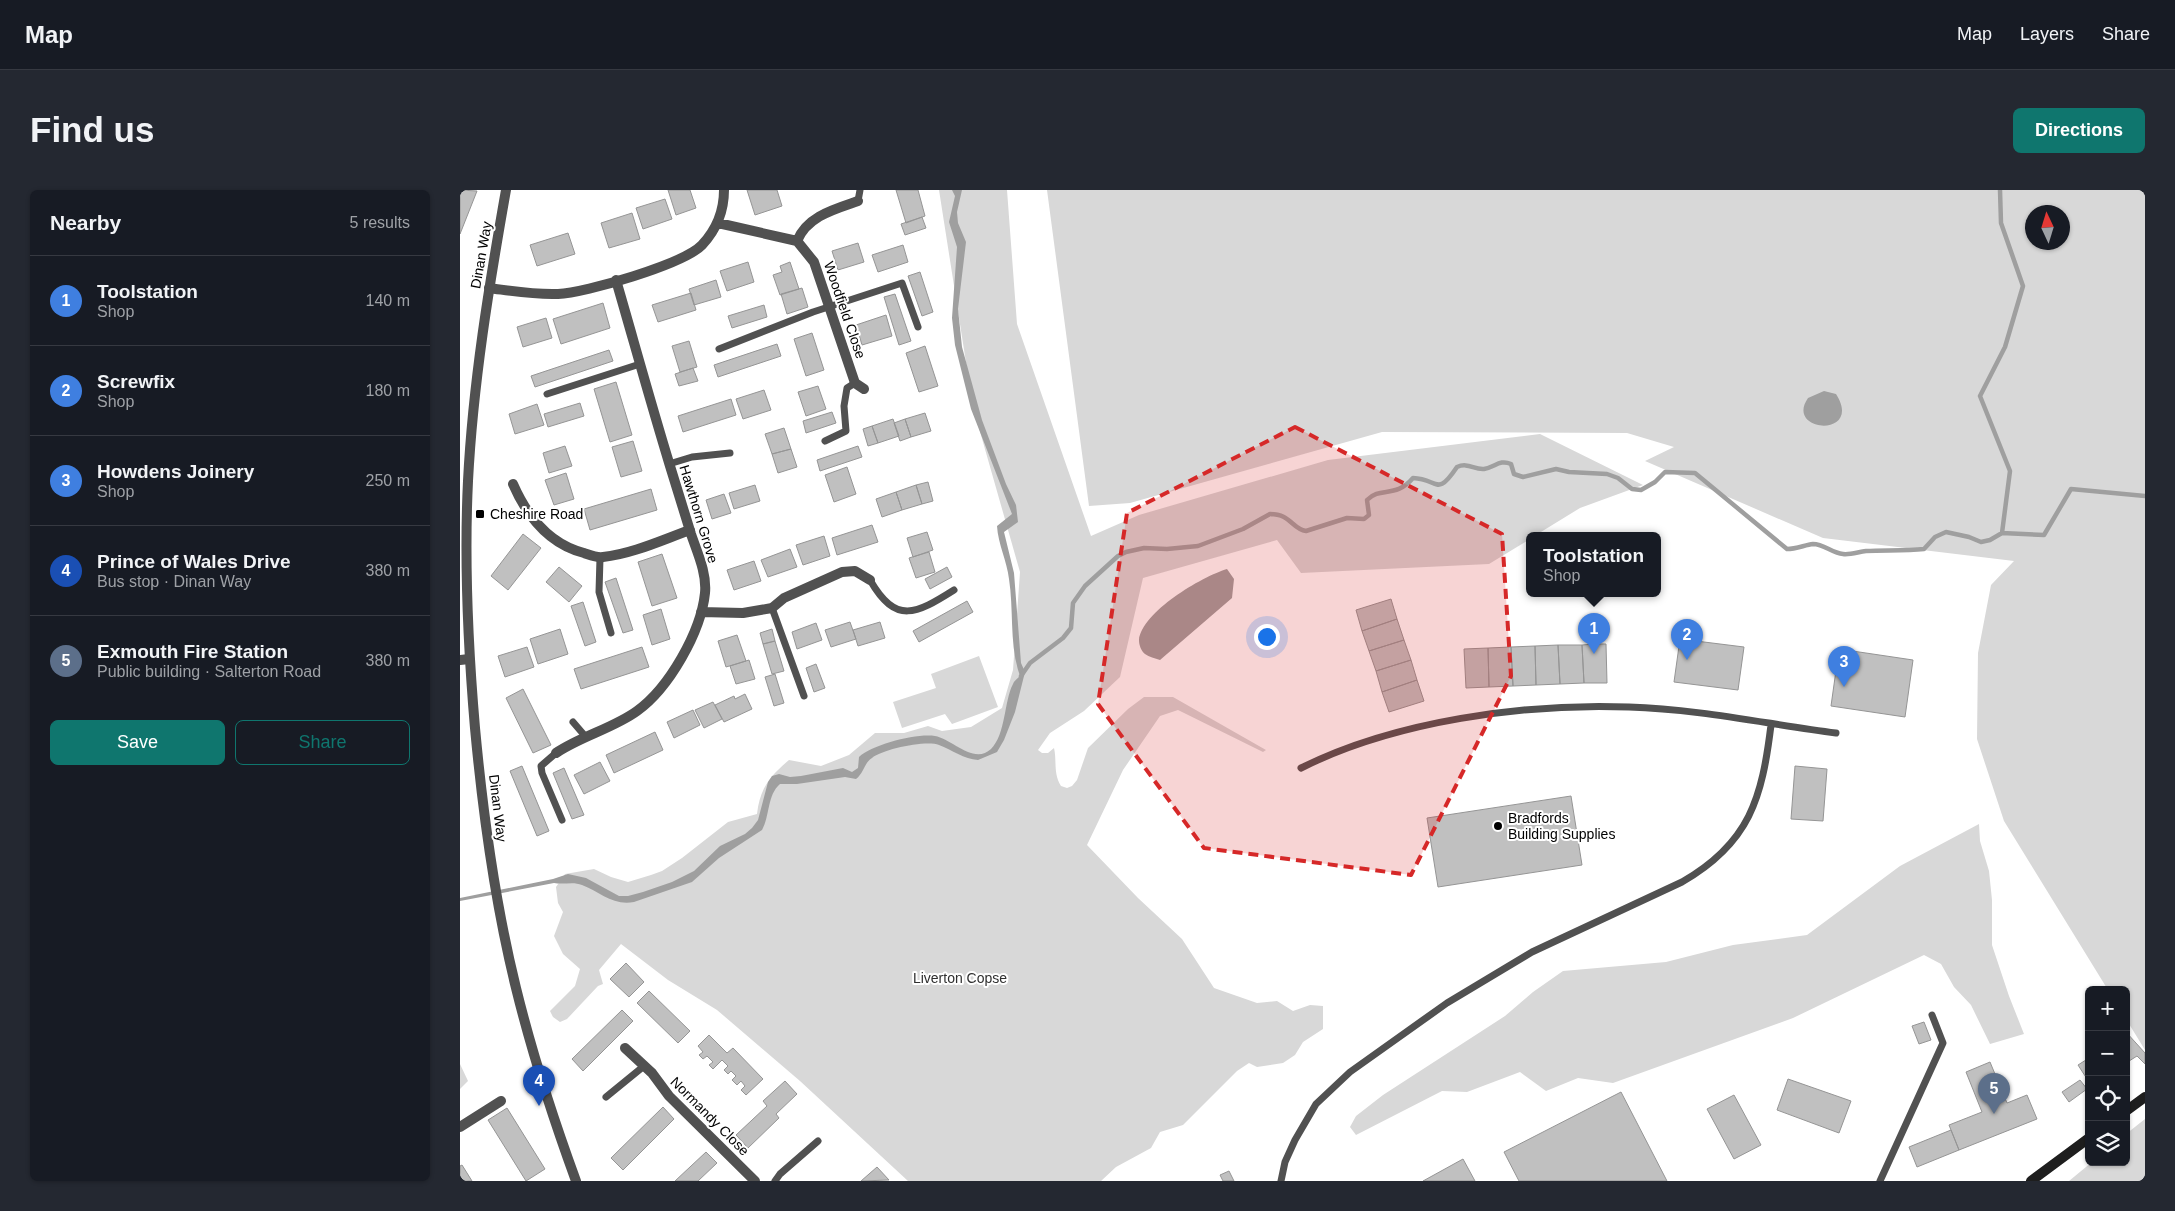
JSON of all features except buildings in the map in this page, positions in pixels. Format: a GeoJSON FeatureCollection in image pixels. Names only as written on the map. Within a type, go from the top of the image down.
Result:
{"type":"FeatureCollection","features":[{"type":"Feature","properties":{"kind":"main road"},"geometry":{"type":"LineString","coordinates":[[2130,1108],[2145,1097]]}},
{"type":"Feature","properties":{"kind":"main road"},"geometry":{"type":"LineString","coordinates":[[2031,1181],[2085,1141]]}},
{"type":"Feature","properties":{"kind":"street","name":"Dinan Way"},"geometry":{"type":"LineString","coordinates":[[506,190],[489,288],[473,408],[468,480],[465,659],[490,856],[506,943],[531,1044],[576,1181]]}},
{"type":"Feature","properties":{"kind":"street"},"geometry":{"type":"LineString","coordinates":[[489,288],[525,293],[560,294],[591,289],[673,262],[701,247],[718,222],[724,190]]}},
{"type":"Feature","properties":{"kind":"street"},"geometry":{"type":"LineString","coordinates":[[718,222],[797,241],[800,234],[823,213],[858,201]]}},
{"type":"Feature","properties":{"kind":"street","name":"Woodfield Close"},"geometry":{"type":"LineString","coordinates":[[797,241],[814,262],[855,383]]}},
{"type":"Feature","properties":{"kind":"street","name":"Hawthorn Grove"},"geometry":{"type":"LineString","coordinates":[[556,752],[636,712],[650,699],[670,676],[688,647],[701,612],[706,591],[702,566],[669,464],[616,280]]}},
{"type":"Feature","properties":{"kind":"street"},"geometry":{"type":"LineString","coordinates":[[855,383],[864,389]]}},
{"type":"Feature","properties":{"kind":"street"},"geometry":{"type":"LineString","coordinates":[[513,484],[523,506],[551,536],[565,547],[600,558],[621,554],[690,530]]}},
{"type":"Feature","properties":{"kind":"street"},"geometry":{"type":"LineString","coordinates":[[701,612],[743,613],[772,608],[784,598],[842,572],[855,572],[870,580]]}},
{"type":"Feature","properties":{"kind":"street","name":"Normandy Close"},"geometry":{"type":"LineString","coordinates":[[625,1048],[652,1073],[669,1096],[756,1181]]}},
{"type":"Feature","properties":{"kind":"street"},"geometry":{"type":"LineString","coordinates":[[460,1127],[501,1101]]}},
{"type":"Feature","properties":{"kind":"lane"},"geometry":{"type":"LineString","coordinates":[[858,201],[860,190]]}},
{"type":"Feature","properties":{"kind":"lane"},"geometry":{"type":"LineString","coordinates":[[719,349],[830,306],[902,283],[918,326]]}},
{"type":"Feature","properties":{"kind":"lane"},"geometry":{"type":"LineString","coordinates":[[547,394],[640,364]]}},
{"type":"Feature","properties":{"kind":"lane"},"geometry":{"type":"LineString","coordinates":[[825,441],[846,431],[844,406],[847,388],[855,383]]}},
{"type":"Feature","properties":{"kind":"lane"},"geometry":{"type":"LineString","coordinates":[[669,464],[692,457],[730,453]]}},
{"type":"Feature","properties":{"kind":"lane"},"geometry":{"type":"LineString","coordinates":[[600,558],[598,592],[611,633]]}},
{"type":"Feature","properties":{"kind":"lane"},"geometry":{"type":"LineString","coordinates":[[870,580],[880,597],[892,607],[904,611],[924,609],[954,590]]}},
{"type":"Feature","properties":{"kind":"lane"},"geometry":{"type":"LineString","coordinates":[[772,608],[804,696]]}},
{"type":"Feature","properties":{"kind":"lane"},"geometry":{"type":"LineString","coordinates":[[1301,768],[1358,744],[1481,715],[1570,708],[1629,706],[1836,733]]}},
{"type":"Feature","properties":{"kind":"lane"},"geometry":{"type":"LineString","coordinates":[[573,722],[585,736]]}},
{"type":"Feature","properties":{"kind":"lane"},"geometry":{"type":"LineString","coordinates":[[1281,1181],[1285,1162],[1295,1140],[1316,1104],[1350,1072],[1446,1003],[1524,956],[1682,882],[1712,862],[1742,831],[1757,797],[1766,765],[1771,725]]}},
{"type":"Feature","properties":{"kind":"lane"},"geometry":{"type":"LineString","coordinates":[[556,752],[541,766],[542,773],[562,820]]}},
{"type":"Feature","properties":{"kind":"lane"},"geometry":{"type":"LineString","coordinates":[[1880,1181],[1943,1043],[1932,1015]]}},
{"type":"Feature","properties":{"kind":"lane"},"geometry":{"type":"LineString","coordinates":[[606,1097],[644,1066]]}},
{"type":"Feature","properties":{"kind":"lane"},"geometry":{"type":"LineString","coordinates":[[775,1181],[780,1174],[818,1140]]}},
{"type":"Feature","properties":{"kind":"highlighted area"},"geometry":{"type":"Polygon","coordinates":[[[1295,427],[1502,534],[1511,676],[1411,875],[1204,848],[1098,704],[1127,513],[1295,427]]]}},
{"type":"Feature","properties":{"kind":"green space","name":"Liverton Copse"},"geometry":{"type":"Polygon","coordinates":[[[939,190],[1007,190],[1017,324],[1091,536],[1139,515],[1328,460],[1540,434],[1643,485],[1580,508],[1541,532],[1526,532],[1526,541],[1489,564],[1301,573],[1277,540],[1143,578],[1120,677],[1084,711],[1050,733],[1038,750],[1042,753],[1048,753],[1054,748],[1057,776],[1061,786],[1067,788],[1072,786],[1077,780],[1088,748],[1128,709],[1144,697],[1173,697],[1266,750],[1263,752],[1178,710],[1160,716],[1123,770],[1087,845],[1138,898],[1182,939],[1214,988],[1257,1003],[1277,1001],[1293,1011],[1310,1005],[1323,1006],[1323,1029],[1303,1042],[1295,1055],[1283,1063],[1257,1067],[1249,1063],[1237,1071],[1183,1125],[1160,1132],[1151,1148],[1116,1167],[1101,1181],[908,1181],[800,1081],[717,1010],[668,980],[621,944],[599,970],[603,984],[598,986],[567,1019],[560,1022],[553,1017],[550,1011],[575,986],[580,969],[563,954],[554,936],[563,912],[558,903],[556,887],[565,874],[594,869],[628,882],[662,871],[728,822],[757,814],[758,805],[767,783],[789,760],[821,766],[849,755],[875,733],[904,733],[928,726],[942,731],[971,727],[1002,708],[1013,670],[1020,572],[973,407],[939,190]]]}},
{"type":"Feature","properties":{"kind":"green space"},"geometry":{"type":"Polygon","coordinates":[[[1047,190],[2145,190],[2145,1050],[2130,1026],[2130,986],[2106,986],[2004,821],[1977,739],[1978,653],[1991,585],[2014,561],[1823,538],[1645,461],[1674,447],[1627,433],[1382,432],[1130,503],[1089,506],[1047,190]]]}},
{"type":"Feature","properties":{"kind":"green space"},"geometry":{"type":"Polygon","coordinates":[[[979,656],[998,707],[952,724],[945,714],[902,728],[893,702],[936,688],[931,674],[979,656]]]}},
{"type":"Feature","properties":{"kind":"green space"},"geometry":{"type":"Polygon","coordinates":[[[1979,824],[1980,841],[1989,871],[1992,900],[1992,945],[2024,1034],[1990,1044],[1971,1005],[1954,987],[1941,964],[1924,955],[1793,1018],[1613,1083],[1578,1078],[1546,1091],[1520,1072],[1467,1092],[1442,1091],[1356,1135],[1350,1127],[1356,1116],[1383,1095],[1505,1016],[1533,992],[1563,971],[1666,962],[1733,945],[1807,935],[1900,866],[1979,824]]]}},
{"type":"Feature","properties":{"kind":"green space"},"geometry":{"type":"Polygon","coordinates":[[[460,1064],[468,1081],[460,1089],[460,1064]]]}},
{"type":"Feature","properties":{"kind":"green space"},"geometry":{"type":"Polygon","coordinates":[[[2145,1119],[2145,1181],[2069,1181],[2087,1166],[2130,1166],[2130,1131],[2145,1119]]]}},
{"type":"Feature","properties":{"kind":"shaded area"},"geometry":{"type":"Polygon","coordinates":[[[952,190],[962,190],[957,212],[958,223],[966,242],[958,309],[962,347],[982,420],[1016,505],[1018,522],[1004,532],[1014,573],[1021,663],[1025,672],[1015,712],[997,752],[978,760],[963,756],[939,745],[915,745],[885,751],[869,760],[856,779],[845,777],[797,784],[780,784],[773,794],[762,830],[719,858],[692,882],[634,902],[626,903],[613,900],[589,888],[572,883],[554,883],[460,901],[460,898],[553,879],[568,874],[586,878],[619,896],[643,892],[672,882],[694,871],[720,846],[745,834],[752,828],[758,820],[768,782],[772,776],[779,774],[790,777],[801,776],[843,768],[852,772],[858,768],[859,757],[866,752],[896,740],[918,736],[942,738],[963,750],[977,754],[991,749],[996,743],[1000,735],[1010,691],[1014,682],[1020,676],[1014,652],[1009,579],[997,526],[1012,514],[971,409],[955,345],[952,318],[957,247],[949,222],[955,196],[952,190]]]}},
{"type":"Feature","properties":{"kind":"shaded area"},"geometry":{"type":"Polygon","coordinates":[[[1824,391],[1836,394],[1842,408],[1840,418],[1833,424],[1824,426],[1814,424],[1806,418],[1803,410],[1808,398],[1824,391]]]}},
{"type":"Feature","properties":{"kind":"shaded area"},"geometry":{"type":"Polygon","coordinates":[[[1227,569],[1234,579],[1232,598],[1160,660],[1144,653],[1140,648],[1139,640],[1150,618],[1174,597],[1216,573],[1227,569]]]}},
{"type":"Feature","properties":{"kind":"waterway"},"geometry":{"type":"LineString","coordinates":[[2000,190],[2001,223],[2023,286],[2005,347],[1980,396],[2010,471],[2002,533]]}},
{"type":"Feature","properties":{"kind":"waterway"},"geometry":{"type":"LineString","coordinates":[[1021,676],[1030,663],[1063,638],[1071,628],[1073,603],[1085,586],[1118,556],[1126,552],[1144,548],[1167,549],[1198,546],[1243,529],[1270,514],[1283,516],[1297,528],[1306,531],[1347,518],[1364,519],[1369,515],[1367,500],[1372,496],[1400,488],[1413,478],[1441,484],[1445,482],[1457,467],[1461,466],[1484,469],[1504,462],[1511,464],[1514,474],[1523,477],[1556,469],[1569,472],[1607,474],[1618,478],[1632,489],[1641,490],[1655,482],[1665,472],[1695,473],[1787,549],[1813,544],[1846,554],[1866,551],[1924,549],[1935,537],[1946,532],[1969,537],[1981,542],[1990,540],[2002,533],[2044,535],[2071,489],[2145,496]]}},
{"type":"Feature","properties":{"kind":"place","name":"Cheshire Road"},"geometry":{"type":"Point","coordinates":[480,514]}},
{"type":"Feature","properties":{"kind":"place","name":"Toolstation"},"geometry":{"type":"Point","coordinates":[1594,654]}},
{"type":"Feature","properties":{"kind":"place","name":"Screwfix"},"geometry":{"type":"Point","coordinates":[1687,660]}},
{"type":"Feature","properties":{"kind":"place","name":"Howdens Joinery"},"geometry":{"type":"Point","coordinates":[1844,687]}},
{"type":"Feature","properties":{"kind":"place","name":"Bradfords Building Supplies"},"geometry":{"type":"Point","coordinates":[1498,826]}},
{"type":"Feature","properties":{"kind":"place","name":"Prince of Wales Drive"},"geometry":{"type":"Point","coordinates":[539,1106]}},
{"type":"Feature","properties":{"kind":"place","name":"Exmouth Fire Station"},"geometry":{"type":"Point","coordinates":[1994,1114]}}]}
